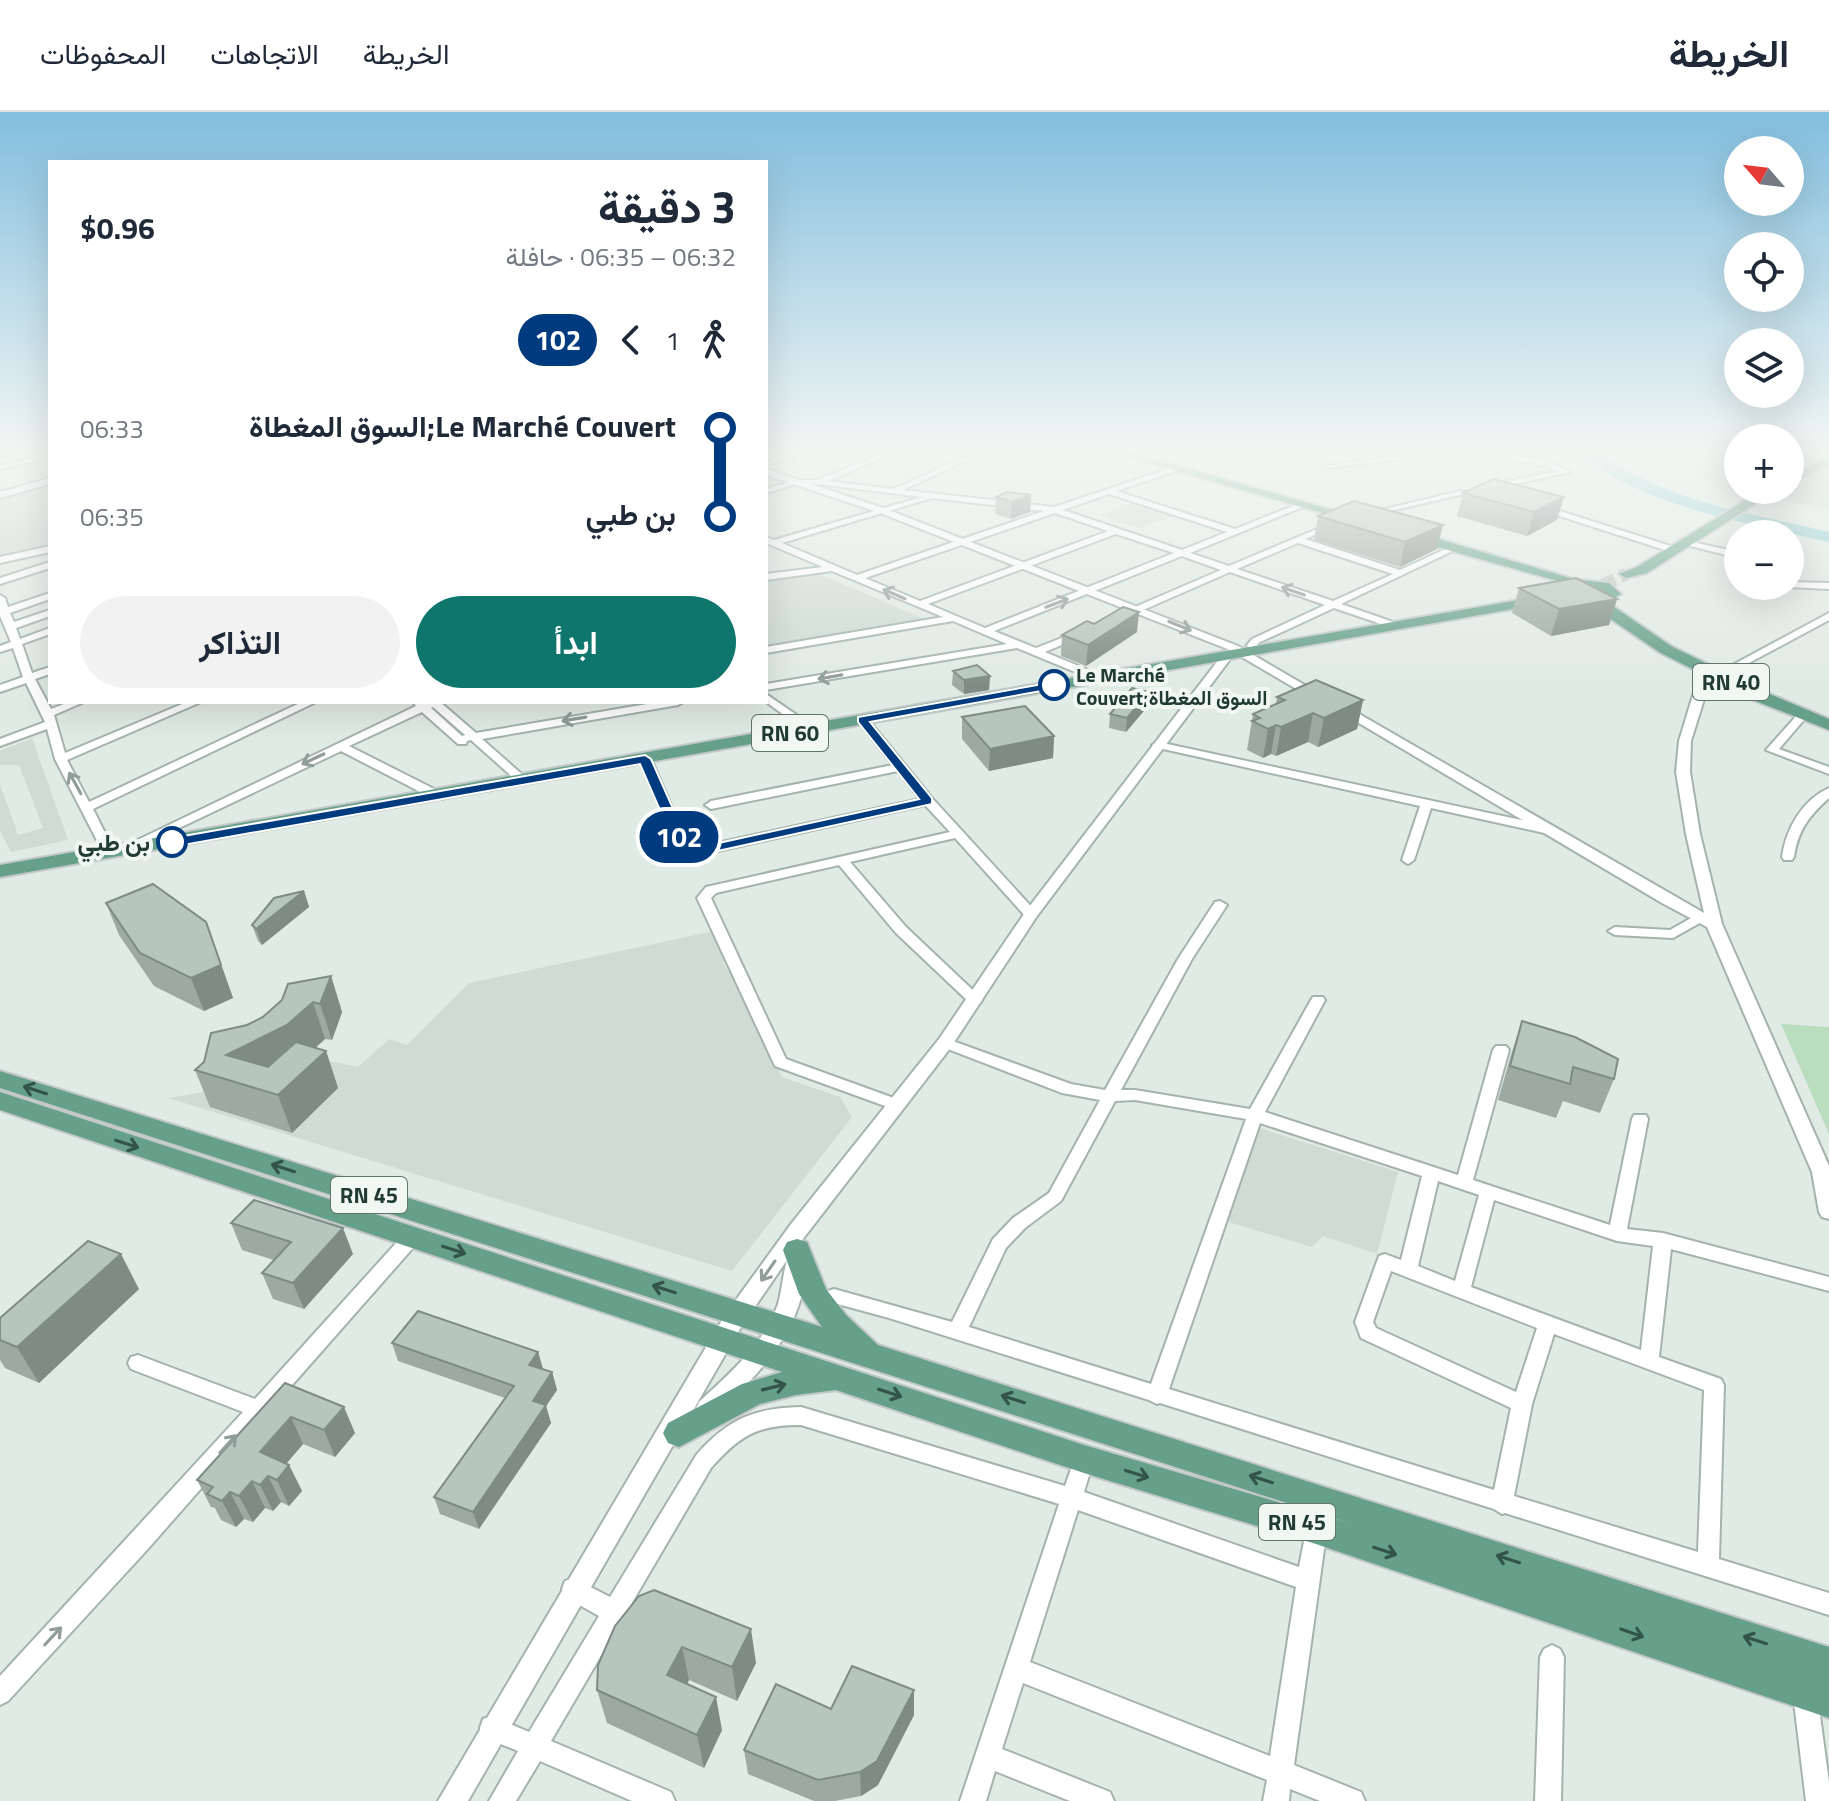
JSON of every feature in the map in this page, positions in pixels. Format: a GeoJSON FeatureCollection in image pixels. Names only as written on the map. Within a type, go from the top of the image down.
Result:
{"type":"FeatureCollection","features":[{"type":"Feature","properties":{"kind":"main road"},"geometry":{"type":"LineString","coordinates":[[1634,575],[1706,529]]}},
{"type":"Feature","properties":{"kind":"main road"},"geometry":{"type":"LineString","coordinates":[[1396,530],[1590,588]]}},
{"type":"Feature","properties":{"kind":"main road","name":"RN 60"},"geometry":{"type":"LineString","coordinates":[[0,871],[1242,653],[1590,588]]}},
{"type":"Feature","properties":{"kind":"main road","name":"RN 40"},"geometry":{"type":"LineString","coordinates":[[1590,588],[1665,649],[1717,676],[1829,725]]}},
{"type":"Feature","properties":{"kind":"main road","name":"RN 40"},"geometry":{"type":"LineString","coordinates":[[1590,588],[1639,629]]}},
{"type":"Feature","properties":{"kind":"main road"},"geometry":{"type":"LineString","coordinates":[[1183,663],[1204,669],[1211,677]]}},
{"type":"Feature","properties":{"kind":"main road","name":"RN 45"},"geometry":{"type":"LineString","coordinates":[[0,1079],[332,1184],[770,1339],[870,1353],[1829,1665]]}},
{"type":"Feature","properties":{"kind":"main road","name":"RN 45"},"geometry":{"type":"LineString","coordinates":[[0,1101],[413,1236],[730,1326]]}},
{"type":"Feature","properties":{"kind":"main road"},"geometry":{"type":"LineString","coordinates":[[312,1204],[332,1184]]}},
{"type":"Feature","properties":{"kind":"main road"},"geometry":{"type":"LineString","coordinates":[[797,1239],[810,1286],[836,1324],[870,1353]]}},
{"type":"Feature","properties":{"kind":"main road","name":"RN 45"},"geometry":{"type":"LineString","coordinates":[[770,1339],[843,1378],[1084,1459],[1316,1528],[1817,1696]]}},
{"type":"Feature","properties":{"kind":"main road"},"geometry":{"type":"LineString","coordinates":[[679,1433],[753,1393],[796,1382],[843,1378]]}},
{"type":"Feature","properties":{"kind":"street"},"geometry":{"type":"LineString","coordinates":[[772,545],[825,529]]}},
{"type":"Feature","properties":{"kind":"street"},"geometry":{"type":"LineString","coordinates":[[927,529],[1090,590],[1242,653],[1707,920]]}},
{"type":"Feature","properties":{"kind":"street"},"geometry":{"type":"LineString","coordinates":[[856,578],[999,529]]}},
{"type":"Feature","properties":{"kind":"street"},"geometry":{"type":"LineString","coordinates":[[1110,529],[1393,625]]}},
{"type":"Feature","properties":{"kind":"street"},"geometry":{"type":"LineString","coordinates":[[1225,529],[1235,532]]}},
{"type":"Feature","properties":{"kind":"street"},"geometry":{"type":"LineString","coordinates":[[985,631],[1243,529]]}},
{"type":"Feature","properties":{"kind":"street"},"geometry":{"type":"LineString","coordinates":[[1109,621],[1324,529]]}},
{"type":"Feature","properties":{"kind":"street"},"geometry":{"type":"LineString","coordinates":[[1618,529],[1680,546],[1724,553]]}},
{"type":"Feature","properties":{"kind":"street"},"geometry":{"type":"LineString","coordinates":[[920,604],[1116,531]]}},
{"type":"Feature","properties":{"kind":"street"},"geometry":{"type":"LineString","coordinates":[[1298,540],[1400,573]]}},
{"type":"Feature","properties":{"kind":"street"},"geometry":{"type":"LineString","coordinates":[[772,545],[1096,677]]}},
{"type":"Feature","properties":{"kind":"street"},"geometry":{"type":"LineString","coordinates":[[452,1801],[573,1589],[730,1326],[945,1043],[1031,914],[1211,677],[1255,641],[1455,548]]}},
{"type":"Feature","properties":{"kind":"street"},"geometry":{"type":"LineString","coordinates":[[0,560],[48,549]]}},
{"type":"Feature","properties":{"kind":"street"},"geometry":{"type":"LineString","coordinates":[[0,581],[48,566]]}},
{"type":"Feature","properties":{"kind":"street"},"geometry":{"type":"LineString","coordinates":[[768,577],[833,568]]}},
{"type":"Feature","properties":{"kind":"street"},"geometry":{"type":"LineString","coordinates":[[1804,585],[1829,586]]}},
{"type":"Feature","properties":{"kind":"street"},"geometry":{"type":"LineString","coordinates":[[2,612],[48,597]]}},
{"type":"Feature","properties":{"kind":"street"},"geometry":{"type":"LineString","coordinates":[[0,598],[2,612],[49,719],[61,759],[114,852],[340,746],[420,704],[515,781]]}},
{"type":"Feature","properties":{"kind":"street"},"geometry":{"type":"LineString","coordinates":[[9,627],[48,614]]}},
{"type":"Feature","properties":{"kind":"street"},"geometry":{"type":"LineString","coordinates":[[1829,616],[1717,676],[1699,695],[1691,715],[1683,772],[1707,920],[1826,1174],[1829,1212]]}},
{"type":"Feature","properties":{"kind":"street"},"geometry":{"type":"LineString","coordinates":[[768,650],[953,618]]}},
{"type":"Feature","properties":{"kind":"street"},"geometry":{"type":"LineString","coordinates":[[1036,652],[1094,628]]}},
{"type":"Feature","properties":{"kind":"street"},"geometry":{"type":"LineString","coordinates":[[0,649],[48,632]]}},
{"type":"Feature","properties":{"kind":"street"},"geometry":{"type":"LineString","coordinates":[[768,687],[1017,645]]}},
{"type":"Feature","properties":{"kind":"street"},"geometry":{"type":"LineString","coordinates":[[0,689],[48,671]]}},
{"type":"Feature","properties":{"kind":"street"},"geometry":{"type":"LineString","coordinates":[[768,698],[810,729]]}},
{"type":"Feature","properties":{"kind":"street"},"geometry":{"type":"LineString","coordinates":[[0,743],[75,704]]}},
{"type":"Feature","properties":{"kind":"street"},"geometry":{"type":"LineString","coordinates":[[61,759],[191,704]]}},
{"type":"Feature","properties":{"kind":"street"},"geometry":{"type":"LineString","coordinates":[[88,807],[307,704]]}},
{"type":"Feature","properties":{"kind":"street"},"geometry":{"type":"LineString","coordinates":[[465,738],[666,704]]}},
{"type":"Feature","properties":{"kind":"street"},"geometry":{"type":"LineString","coordinates":[[1803,715],[1772,750],[1829,771]]}},
{"type":"Feature","properties":{"kind":"street"},"geometry":{"type":"LineString","coordinates":[[862,719],[928,801],[1031,914]]}},
{"type":"Feature","properties":{"kind":"street"},"geometry":{"type":"LineString","coordinates":[[1158,745],[1549,830]]}},
{"type":"Feature","properties":{"kind":"street"},"geometry":{"type":"LineString","coordinates":[[340,746],[438,796]]}},
{"type":"Feature","properties":{"kind":"street"},"geometry":{"type":"LineString","coordinates":[[645,759],[686,854],[928,801]]}},
{"type":"Feature","properties":{"kind":"street"},"geometry":{"type":"LineString","coordinates":[[711,805],[897,762]]}},
{"type":"Feature","properties":{"kind":"street"},"geometry":{"type":"LineString","coordinates":[[1788,857],[1790,837],[1796,825],[1829,792]]}},
{"type":"Feature","properties":{"kind":"street"},"geometry":{"type":"LineString","coordinates":[[1408,860],[1427,803]]}},
{"type":"Feature","properties":{"kind":"street"},"geometry":{"type":"LineString","coordinates":[[896,1105],[780,1062],[704,898],[711,890],[957,834]]}},
{"type":"Feature","properties":{"kind":"street"},"geometry":{"type":"LineString","coordinates":[[841,859],[901,930],[975,1000]]}},
{"type":"Feature","properties":{"kind":"street"},"geometry":{"type":"LineString","coordinates":[[957,1332],[999,1244],[1019,1223],[1055,1197],[1185,959],[1220,905]]}},
{"type":"Feature","properties":{"kind":"street"},"geometry":{"type":"LineString","coordinates":[[1615,931],[1673,934],[1707,920]]}},
{"type":"Feature","properties":{"kind":"street"},"geometry":{"type":"LineString","coordinates":[[1157,1396],[1255,1115],[1318,1000]]}},
{"type":"Feature","properties":{"kind":"street"},"geometry":{"type":"LineString","coordinates":[[945,1043],[1068,1089],[1108,1096],[1135,1095],[1255,1115],[1617,1234],[1663,1240],[1829,1284]]}},
{"type":"Feature","properties":{"kind":"street"},"geometry":{"type":"LineString","coordinates":[[1464,1184],[1501,1050]]}},
{"type":"Feature","properties":{"kind":"street"},"geometry":{"type":"LineString","coordinates":[[1617,1234],[1640,1119]]}},
{"type":"Feature","properties":{"kind":"street"},"geometry":{"type":"LineString","coordinates":[[1408,1270],[1431,1173]]}},
{"type":"Feature","properties":{"kind":"street"},"geometry":{"type":"LineString","coordinates":[[1461,1291],[1488,1192]]}},
{"type":"Feature","properties":{"kind":"street"},"geometry":{"type":"LineString","coordinates":[[0,1693],[413,1236]]}},
{"type":"Feature","properties":{"kind":"street"},"geometry":{"type":"LineString","coordinates":[[653,1453],[748,1369],[770,1339],[795,1289],[797,1239]]}},
{"type":"Feature","properties":{"kind":"street"},"geometry":{"type":"LineString","coordinates":[[1649,1361],[1663,1240]]}},
{"type":"Feature","properties":{"kind":"street"},"geometry":{"type":"LineString","coordinates":[[1522,1404],[1368,1333],[1364,1322],[1385,1261],[1714,1385],[1708,1568]]}},
{"type":"Feature","properties":{"kind":"street"},"geometry":{"type":"LineString","coordinates":[[820,1301],[834,1296],[957,1332],[1829,1604]]}},
{"type":"Feature","properties":{"kind":"street"},"geometry":{"type":"LineString","coordinates":[[1502,1504],[1522,1404],[1548,1324]]}},
{"type":"Feature","properties":{"kind":"street"},"geometry":{"type":"LineString","coordinates":[[138,1363],[259,1409]]}},
{"type":"Feature","properties":{"kind":"street"},"geometry":{"type":"LineString","coordinates":[[502,1801],[704,1461],[722,1439],[747,1423],[761,1419],[801,1416],[1072,1498],[1307,1580]]}},
{"type":"Feature","properties":{"kind":"street"},"geometry":{"type":"LineString","coordinates":[[973,1801],[1084,1459]]}},
{"type":"Feature","properties":{"kind":"street"},"geometry":{"type":"LineString","coordinates":[[1276,1801],[1316,1528]]}},
{"type":"Feature","properties":{"kind":"street"},"geometry":{"type":"LineString","coordinates":[[573,1589],[613,1611]]}},
{"type":"Feature","properties":{"kind":"street"},"geometry":{"type":"LineString","coordinates":[[1548,1801],[1552,1657]]}},
{"type":"Feature","properties":{"kind":"street"},"geometry":{"type":"LineString","coordinates":[[1015,1668],[1352,1801]]}},
{"type":"Feature","properties":{"kind":"street"},"geometry":{"type":"LineString","coordinates":[[1817,1696],[1819,1801]]}},
{"type":"Feature","properties":{"kind":"street"},"geometry":{"type":"LineString","coordinates":[[492,1728],[662,1801]]}},
{"type":"Feature","properties":{"kind":"street"},"geometry":{"type":"LineString","coordinates":[[987,1755],[1101,1801]]}},
{"type":"Feature","properties":{"kind":"shaded area"},"geometry":{"type":"Polygon","coordinates":[[[0,529],[48,529],[48,545],[0,556],[0,529]]]}},
{"type":"Feature","properties":{"kind":"shaded area"},"geometry":{"type":"Polygon","coordinates":[[[817,573],[927,620],[768,645],[768,580],[817,573]]]}},
{"type":"Feature","properties":{"kind":"shaded area"},"geometry":{"type":"Polygon","coordinates":[[[32,738],[68,840],[11,852],[0,830],[0,784],[18,835],[43,828],[19,765],[0,765],[0,751],[32,738]]]}},
{"type":"Feature","properties":{"kind":"shaded area"},"geometry":{"type":"Polygon","coordinates":[[[715,931],[729,956],[723,962],[728,971],[736,973],[782,1077],[840,1097],[852,1117],[732,1271],[168,1098],[246,1085],[307,1056],[358,1067],[389,1039],[407,1045],[469,983],[715,931]]]}},
{"type":"Feature","properties":{"kind":"shaded area"},"geometry":{"type":"Polygon","coordinates":[[[1256,1127],[1398,1172],[1377,1254],[1323,1236],[1312,1247],[1222,1220],[1256,1127]]]}},
{"type":"Feature","properties":{"kind":"green space"},"geometry":{"type":"Polygon","coordinates":[[[1781,1024],[1829,1027],[1829,1134],[1781,1024]]]}},
{"type":"Feature","properties":{"kind":"building"},"geometry":{"type":"Polygon","coordinates":[[[1361,529],[1434,529],[1405,542],[1361,529]]]}},
{"type":"Feature","properties":{"kind":"building"},"geometry":{"type":"Polygon","coordinates":[[[1576,578],[1617,599],[1559,609],[1519,588],[1576,578]]]}},
{"type":"Feature","properties":{"kind":"building"},"geometry":{"type":"Polygon","coordinates":[[[1123,607],[1139,612],[1088,645],[1062,635],[1087,621],[1094,624],[1123,607]]]}},
{"type":"Feature","properties":{"kind":"building"},"geometry":{"type":"Polygon","coordinates":[[[977,665],[990,676],[964,680],[953,671],[977,665]]]}},
{"type":"Feature","properties":{"kind":"building"},"geometry":{"type":"Polygon","coordinates":[[[1316,680],[1363,700],[1324,718],[1313,713],[1281,727],[1276,725],[1268,729],[1252,721],[1260,718],[1253,714],[1285,700],[1277,697],[1316,680]]]}},
{"type":"Feature","properties":{"kind":"building"},"geometry":{"type":"Polygon","coordinates":[[[1132,688],[1149,692],[1127,718],[1110,714],[1132,688]]]}},
{"type":"Feature","properties":{"kind":"building"},"geometry":{"type":"Polygon","coordinates":[[[1025,706],[1054,736],[990,749],[962,717],[1025,706]]]}},
{"type":"Feature","properties":{"kind":"building"},"geometry":{"type":"Polygon","coordinates":[[[153,884],[206,922],[221,965],[191,978],[140,953],[106,903],[153,884]]]}},
{"type":"Feature","properties":{"kind":"building"},"geometry":{"type":"Polygon","coordinates":[[[304,891],[256,929],[252,925],[274,898],[304,891]]]}},
{"type":"Feature","properties":{"kind":"building"},"geometry":{"type":"Polygon","coordinates":[[[331,976],[320,1004],[313,1002],[287,1025],[226,1055],[268,1067],[296,1042],[326,1051],[278,1095],[195,1070],[204,1062],[211,1033],[247,1025],[263,1017],[282,1000],[288,984],[331,976]]]}},
{"type":"Feature","properties":{"kind":"building"},"geometry":{"type":"Polygon","coordinates":[[[1522,1021],[1575,1037],[1618,1059],[1614,1079],[1573,1067],[1570,1084],[1510,1066],[1522,1021]]]}},
{"type":"Feature","properties":{"kind":"building"},"geometry":{"type":"Polygon","coordinates":[[[254,1200],[343,1228],[293,1283],[262,1273],[291,1242],[231,1223],[254,1200]]]}},
{"type":"Feature","properties":{"kind":"building"},"geometry":{"type":"Polygon","coordinates":[[[88,1241],[121,1254],[17,1347],[0,1340],[0,1318],[88,1241]]]}},
{"type":"Feature","properties":{"kind":"building"},"geometry":{"type":"Polygon","coordinates":[[[418,1311],[538,1352],[529,1365],[552,1372],[533,1401],[546,1405],[473,1512],[434,1497],[514,1386],[392,1343],[418,1311]]]}},
{"type":"Feature","properties":{"kind":"building"},"geometry":{"type":"Polygon","coordinates":[[[285,1383],[344,1407],[324,1430],[291,1417],[260,1452],[289,1465],[277,1480],[268,1476],[260,1485],[252,1481],[239,1496],[230,1492],[222,1501],[207,1494],[213,1487],[197,1480],[285,1383]]]}},
{"type":"Feature","properties":{"kind":"building"},"geometry":{"type":"Polygon","coordinates":[[[654,1590],[751,1629],[732,1667],[682,1647],[667,1675],[716,1697],[697,1735],[597,1690],[598,1665],[615,1626],[639,1596],[654,1590]]]}},
{"type":"Feature","properties":{"kind":"building"},"geometry":{"type":"Polygon","coordinates":[[[852,1666],[914,1690],[877,1761],[860,1772],[818,1780],[744,1750],[776,1684],[831,1709],[852,1666]]]}},
{"type":"Feature","properties":{"kind":"waterway"},"geometry":{"type":"LineString","coordinates":[[1795,529],[1829,537]]}},
{"type":"Feature","properties":{"kind":"tunnel"},"geometry":{"type":"LineString","coordinates":[[1603,585],[1626,574]]}},
{"type":"Feature","properties":{"kind":"bus line","name":"102"},"geometry":{"type":"LineString","coordinates":[[172,842],[645,759],[686,854],[928,801],[862,719],[1054,685]]}},
{"type":"Feature","properties":{"kind":"place","name":"Le Marché Couvert;السوق المغطاة"},"geometry":{"type":"Point","coordinates":[1054,685]}},
{"type":"Feature","properties":{"kind":"place","name":"بن طبي"},"geometry":{"type":"Point","coordinates":[172,842]}}]}
